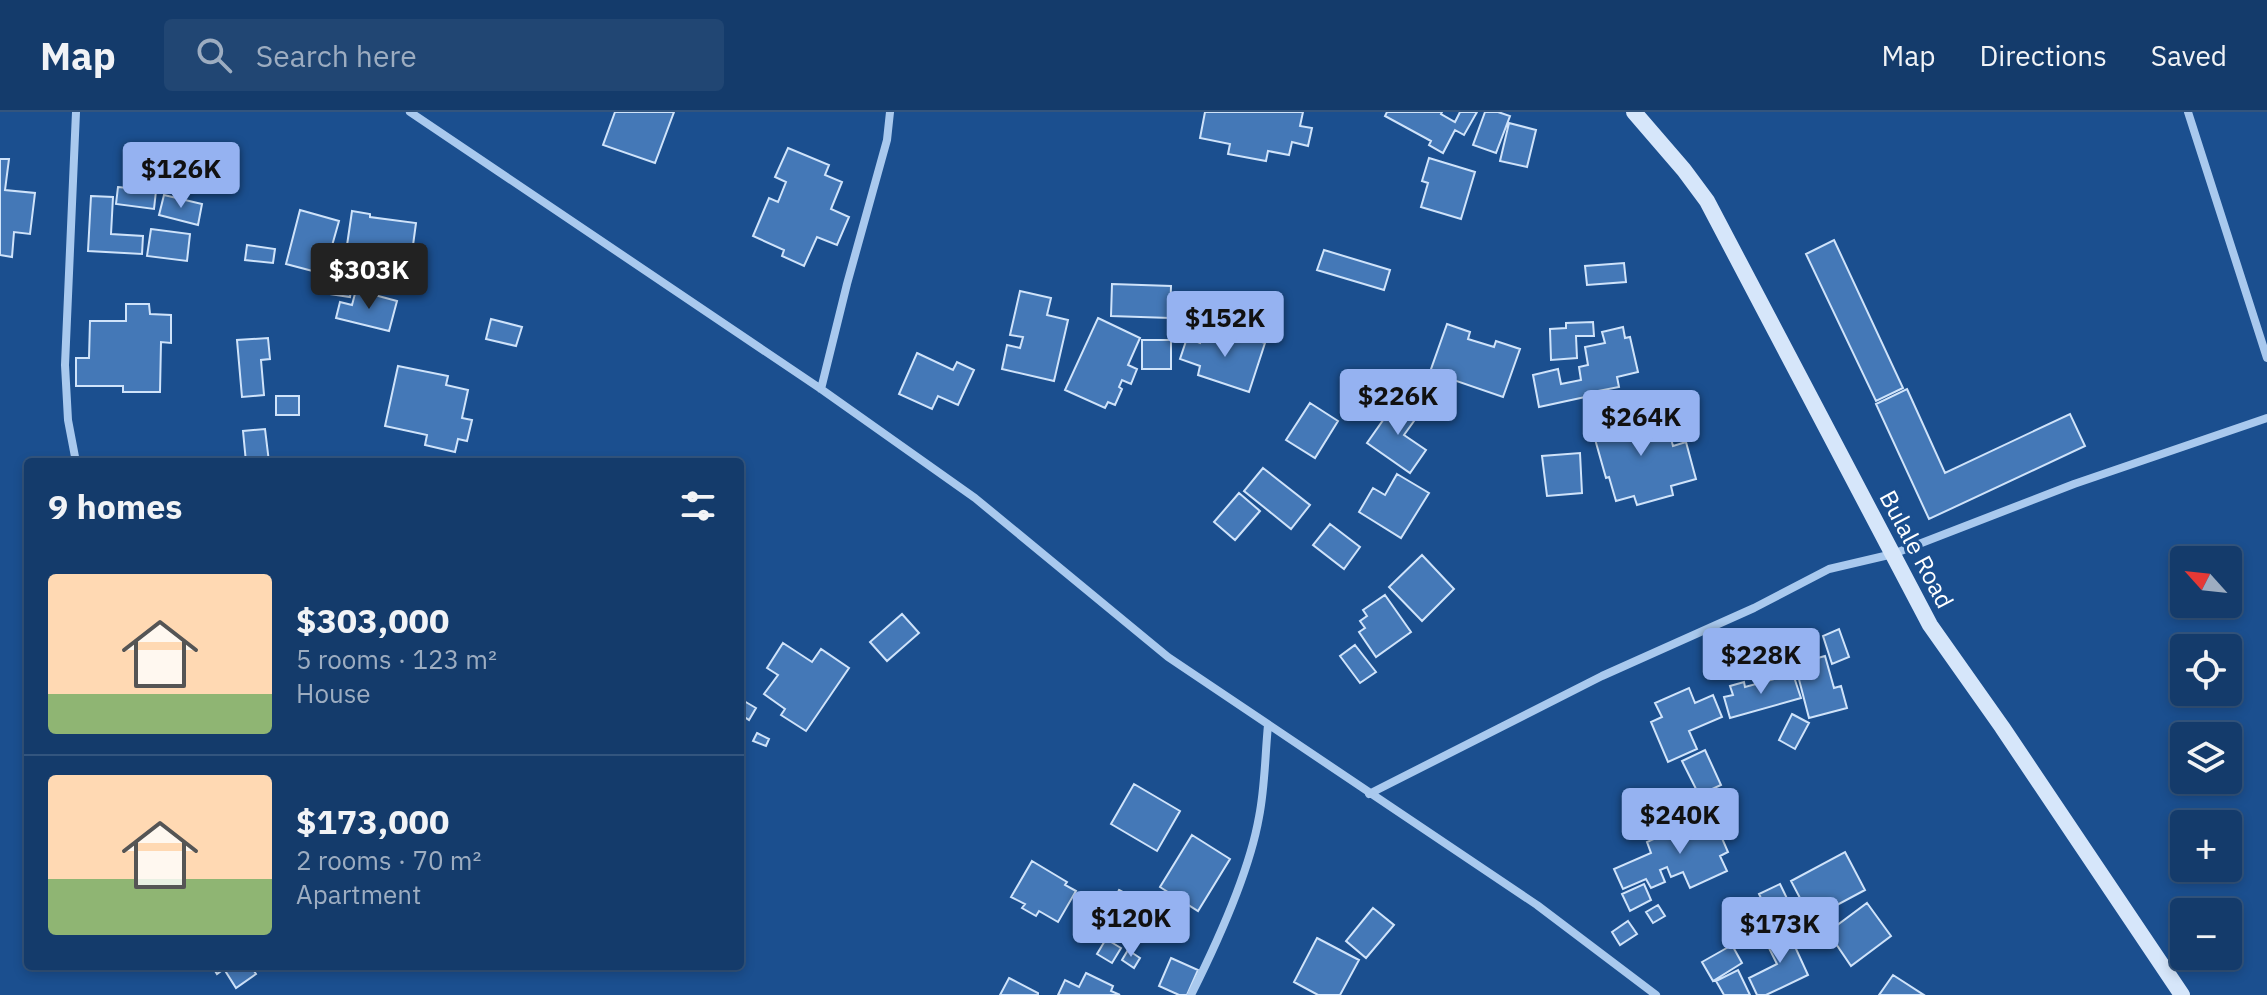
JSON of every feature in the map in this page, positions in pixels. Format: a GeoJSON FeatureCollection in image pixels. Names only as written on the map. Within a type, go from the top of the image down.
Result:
{"type":"FeatureCollection","features":[{"type":"Feature","properties":{"kind":"street"},"geometry":{"type":"LineString","coordinates":[[75,458],[68,420],[65,365],[76,112]]}},
{"type":"Feature","properties":{"kind":"street"},"geometry":{"type":"LineString","coordinates":[[410,112],[821,389],[975,498],[1168,657],[1567,926],[1656,995]]}},
{"type":"Feature","properties":{"kind":"street"},"geometry":{"type":"LineString","coordinates":[[821,389],[887,140],[890,112]]}},
{"type":"Feature","properties":{"kind":"street","name":"Bulale Road"},"geometry":{"type":"LineString","coordinates":[[1634,112],[1707,201],[1930,625],[2182,995]]}},
{"type":"Feature","properties":{"kind":"street"},"geometry":{"type":"LineString","coordinates":[[2188,112],[2267,358]]}},
{"type":"Feature","properties":{"kind":"street"},"geometry":{"type":"LineString","coordinates":[[1369,794],[1602,676],[1754,608],[1829,569],[1893,554],[2074,484],[2267,418]]}},
{"type":"Feature","properties":{"kind":"street"},"geometry":{"type":"LineString","coordinates":[[1191,995],[1218,942],[1251,848],[1259,817],[1268,725]]}},
{"type":"Feature","properties":{"kind":"building"},"geometry":{"type":"Polygon","coordinates":[[[615,112],[674,112],[655,163],[603,145],[615,112]]]}},
{"type":"Feature","properties":{"kind":"building"},"geometry":{"type":"Polygon","coordinates":[[[1205,112],[1303,112],[1300,126],[1312,128],[1308,146],[1292,142],[1289,155],[1268,151],[1266,161],[1228,154],[1230,144],[1200,138],[1205,112]]]}},
{"type":"Feature","properties":{"kind":"building"},"geometry":{"type":"Polygon","coordinates":[[[1387,112],[1442,112],[1455,122],[1460,112],[1477,112],[1464,135],[1455,130],[1443,153],[1429,145],[1431,141],[1385,116],[1387,112]]]}},
{"type":"Feature","properties":{"kind":"building"},"geometry":{"type":"Polygon","coordinates":[[[1485,112],[1510,116],[1496,153],[1473,145],[1485,112]]]}},
{"type":"Feature","properties":{"kind":"building"},"geometry":{"type":"Polygon","coordinates":[[[1509,123],[1536,130],[1527,167],[1500,161],[1509,123]]]}},
{"type":"Feature","properties":{"kind":"building"},"geometry":{"type":"Polygon","coordinates":[[[788,148],[829,165],[825,175],[842,182],[831,209],[849,217],[837,245],[817,237],[804,266],[782,256],[784,250],[753,236],[769,198],[778,202],[786,182],[775,177],[788,148]]]}},
{"type":"Feature","properties":{"kind":"building"},"geometry":{"type":"Polygon","coordinates":[[[1429,158],[1475,172],[1461,219],[1421,207],[1428,183],[1422,181],[1429,158]]]}},
{"type":"Feature","properties":{"kind":"building"},"geometry":{"type":"Polygon","coordinates":[[[0,159],[9,159],[5,190],[35,193],[30,234],[14,232],[12,257],[0,255],[0,159]]]}},
{"type":"Feature","properties":{"kind":"building"},"geometry":{"type":"Polygon","coordinates":[[[118,187],[156,191],[154,209],[116,204],[118,187]]]}},
{"type":"Feature","properties":{"kind":"building"},"geometry":{"type":"Polygon","coordinates":[[[164,195],[202,204],[198,225],[159,215],[164,195]]]}},
{"type":"Feature","properties":{"kind":"building"},"geometry":{"type":"Polygon","coordinates":[[[91,196],[113,197],[111,234],[143,236],[142,254],[88,251],[91,196]]]}},
{"type":"Feature","properties":{"kind":"building"},"geometry":{"type":"Polygon","coordinates":[[[300,210],[339,221],[324,274],[286,264],[300,210]]]}},
{"type":"Feature","properties":{"kind":"building"},"geometry":{"type":"Polygon","coordinates":[[[352,211],[370,214],[370,217],[416,223],[411,260],[346,252],[352,211]]]}},
{"type":"Feature","properties":{"kind":"building"},"geometry":{"type":"Polygon","coordinates":[[[151,229],[190,234],[187,261],[147,256],[151,229]]]}},
{"type":"Feature","properties":{"kind":"building"},"geometry":{"type":"Polygon","coordinates":[[[1834,240],[1903,388],[1876,401],[1806,254],[1834,240]]]}},
{"type":"Feature","properties":{"kind":"building"},"geometry":{"type":"Polygon","coordinates":[[[247,245],[275,249],[273,263],[245,260],[247,245]]]}},
{"type":"Feature","properties":{"kind":"building"},"geometry":{"type":"Polygon","coordinates":[[[1324,250],[1390,270],[1384,290],[1317,270],[1324,250]]]}},
{"type":"Feature","properties":{"kind":"building"},"geometry":{"type":"Polygon","coordinates":[[[334,256],[356,259],[350,297],[329,294],[334,256]]]}},
{"type":"Feature","properties":{"kind":"building"},"geometry":{"type":"Polygon","coordinates":[[[1624,263],[1626,282],[1587,285],[1585,266],[1624,263]]]}},
{"type":"Feature","properties":{"kind":"building"},"geometry":{"type":"Polygon","coordinates":[[[1112,284],[1171,286],[1170,318],[1111,316],[1112,284]]]}},
{"type":"Feature","properties":{"kind":"building"},"geometry":{"type":"Polygon","coordinates":[[[356,290],[397,301],[389,331],[336,318],[340,302],[352,305],[356,290]]]}},
{"type":"Feature","properties":{"kind":"building"},"geometry":{"type":"Polygon","coordinates":[[[1020,291],[1051,298],[1047,315],[1068,320],[1054,381],[1002,369],[1007,345],[1020,348],[1023,337],[1010,335],[1020,291]]]}},
{"type":"Feature","properties":{"kind":"building"},"geometry":{"type":"Polygon","coordinates":[[[126,304],[149,304],[150,314],[171,315],[171,343],[161,342],[160,392],[123,392],[123,386],[76,386],[76,358],[89,358],[90,321],[126,321],[126,304]]]}},
{"type":"Feature","properties":{"kind":"building"},"geometry":{"type":"Polygon","coordinates":[[[1098,318],[1140,338],[1128,365],[1137,369],[1131,384],[1122,380],[1119,387],[1122,389],[1115,405],[1108,402],[1105,408],[1065,390],[1098,318]]]}},
{"type":"Feature","properties":{"kind":"building"},"geometry":{"type":"Polygon","coordinates":[[[491,319],[522,327],[516,346],[486,339],[491,319]]]}},
{"type":"Feature","properties":{"kind":"building"},"geometry":{"type":"Polygon","coordinates":[[[1593,322],[1594,336],[1576,336],[1577,358],[1551,360],[1550,329],[1566,328],[1566,323],[1593,322]]]}},
{"type":"Feature","properties":{"kind":"building"},"geometry":{"type":"Polygon","coordinates":[[[1447,324],[1470,332],[1468,339],[1494,347],[1496,341],[1520,349],[1503,397],[1430,372],[1447,324]]]}},
{"type":"Feature","properties":{"kind":"building"},"geometry":{"type":"Polygon","coordinates":[[[1623,327],[1625,338],[1630,337],[1638,372],[1617,377],[1619,387],[1539,407],[1533,375],[1558,369],[1561,384],[1581,380],[1579,367],[1588,365],[1585,347],[1605,343],[1602,332],[1623,327]]]}},
{"type":"Feature","properties":{"kind":"building"},"geometry":{"type":"Polygon","coordinates":[[[1203,331],[1229,339],[1231,332],[1265,343],[1249,392],[1198,375],[1200,366],[1180,359],[1187,338],[1200,343],[1203,331]]]}},
{"type":"Feature","properties":{"kind":"building"},"geometry":{"type":"Polygon","coordinates":[[[268,338],[270,359],[261,360],[264,395],[242,397],[237,340],[268,338]]]}},
{"type":"Feature","properties":{"kind":"building"},"geometry":{"type":"Polygon","coordinates":[[[1142,340],[1171,340],[1171,369],[1142,369],[1142,340]]]}},
{"type":"Feature","properties":{"kind":"building"},"geometry":{"type":"Polygon","coordinates":[[[917,353],[953,370],[957,362],[974,370],[958,405],[938,396],[932,409],[899,394],[917,353]]]}},
{"type":"Feature","properties":{"kind":"building"},"geometry":{"type":"Polygon","coordinates":[[[398,366],[448,376],[446,385],[468,390],[462,418],[472,420],[467,441],[458,439],[455,452],[425,445],[427,435],[385,426],[398,366]]]}},
{"type":"Feature","properties":{"kind":"building"},"geometry":{"type":"Polygon","coordinates":[[[1907,389],[1945,473],[2070,414],[2085,446],[1929,519],[1876,404],[1907,389]]]}},
{"type":"Feature","properties":{"kind":"building"},"geometry":{"type":"Polygon","coordinates":[[[276,396],[299,396],[299,415],[276,415],[276,396]]]}},
{"type":"Feature","properties":{"kind":"building"},"geometry":{"type":"Polygon","coordinates":[[[1398,399],[1419,414],[1404,435],[1426,450],[1410,473],[1367,443],[1398,399]]]}},
{"type":"Feature","properties":{"kind":"building"},"geometry":{"type":"Polygon","coordinates":[[[1310,403],[1338,421],[1315,458],[1286,440],[1310,403]]]}},
{"type":"Feature","properties":{"kind":"building"},"geometry":{"type":"Polygon","coordinates":[[[1649,409],[1654,428],[1667,424],[1673,446],[1686,442],[1696,479],[1671,486],[1673,495],[1637,505],[1634,496],[1616,501],[1591,425],[1649,409]]]}},
{"type":"Feature","properties":{"kind":"building"},"geometry":{"type":"Polygon","coordinates":[[[265,429],[269,458],[246,458],[243,431],[265,429]]]}},
{"type":"Feature","properties":{"kind":"building"},"geometry":{"type":"Polygon","coordinates":[[[1580,453],[1582,493],[1547,496],[1542,456],[1580,453]]]}},
{"type":"Feature","properties":{"kind":"building"},"geometry":{"type":"Polygon","coordinates":[[[1263,468],[1310,505],[1291,529],[1244,491],[1263,468]]]}},
{"type":"Feature","properties":{"kind":"building"},"geometry":{"type":"Polygon","coordinates":[[[1397,474],[1429,493],[1401,538],[1359,512],[1373,488],[1385,495],[1397,474]]]}},
{"type":"Feature","properties":{"kind":"building"},"geometry":{"type":"Polygon","coordinates":[[[1239,493],[1260,511],[1235,540],[1214,522],[1239,493]]]}},
{"type":"Feature","properties":{"kind":"building"},"geometry":{"type":"Polygon","coordinates":[[[1330,524],[1360,547],[1344,569],[1313,545],[1330,524]]]}},
{"type":"Feature","properties":{"kind":"building"},"geometry":{"type":"Polygon","coordinates":[[[1422,555],[1454,589],[1422,621],[1389,587],[1422,555]]]}},
{"type":"Feature","properties":{"kind":"building"},"geometry":{"type":"Polygon","coordinates":[[[1385,595],[1411,632],[1376,657],[1359,632],[1365,628],[1360,621],[1367,616],[1363,610],[1385,595]]]}},
{"type":"Feature","properties":{"kind":"building"},"geometry":{"type":"Polygon","coordinates":[[[902,614],[919,633],[887,661],[870,642],[902,614]]]}},
{"type":"Feature","properties":{"kind":"building"},"geometry":{"type":"Polygon","coordinates":[[[1839,629],[1849,657],[1832,664],[1823,636],[1839,629]]]}},
{"type":"Feature","properties":{"kind":"building"},"geometry":{"type":"Polygon","coordinates":[[[783,643],[812,662],[821,649],[849,668],[806,731],[781,715],[785,709],[764,694],[778,675],[767,668],[783,643]]]}},
{"type":"Feature","properties":{"kind":"building"},"geometry":{"type":"Polygon","coordinates":[[[1355,645],[1376,672],[1360,683],[1340,656],[1355,645]]]}},
{"type":"Feature","properties":{"kind":"building"},"geometry":{"type":"Polygon","coordinates":[[[1825,656],[1834,688],[1841,686],[1847,708],[1809,718],[1795,664],[1825,656]]]}},
{"type":"Feature","properties":{"kind":"building"},"geometry":{"type":"Polygon","coordinates":[[[1793,674],[1801,698],[1730,718],[1724,697],[1733,695],[1730,686],[1744,682],[1745,687],[1793,674]]]}},
{"type":"Feature","properties":{"kind":"building"},"geometry":{"type":"Polygon","coordinates":[[[1689,688],[1695,703],[1713,695],[1722,717],[1689,731],[1697,749],[1668,762],[1651,722],[1662,717],[1655,703],[1689,688]]]}},
{"type":"Feature","properties":{"kind":"building"},"geometry":{"type":"Polygon","coordinates":[[[744,701],[756,708],[749,720],[744,717],[744,701]]]}},
{"type":"Feature","properties":{"kind":"building"},"geometry":{"type":"Polygon","coordinates":[[[1792,714],[1809,723],[1795,749],[1779,740],[1792,714]]]}},
{"type":"Feature","properties":{"kind":"building"},"geometry":{"type":"Polygon","coordinates":[[[757,733],[769,739],[766,746],[753,741],[757,733]]]}},
{"type":"Feature","properties":{"kind":"building"},"geometry":{"type":"Polygon","coordinates":[[[1705,750],[1721,785],[1699,795],[1682,761],[1705,750]]]}},
{"type":"Feature","properties":{"kind":"building"},"geometry":{"type":"Polygon","coordinates":[[[1134,784],[1180,811],[1157,851],[1111,824],[1134,784]]]}},
{"type":"Feature","properties":{"kind":"building"},"geometry":{"type":"Polygon","coordinates":[[[1711,813],[1728,852],[1720,856],[1727,871],[1690,888],[1683,872],[1671,877],[1667,867],[1660,870],[1665,882],[1651,888],[1646,879],[1623,889],[1614,869],[1651,853],[1647,842],[1711,813]]]}},
{"type":"Feature","properties":{"kind":"building"},"geometry":{"type":"Polygon","coordinates":[[[1192,835],[1230,859],[1198,911],[1160,887],[1192,835]]]}},
{"type":"Feature","properties":{"kind":"building"},"geometry":{"type":"Polygon","coordinates":[[[1845,852],[1865,890],[1811,919],[1791,881],[1845,852]]]}},
{"type":"Feature","properties":{"kind":"building"},"geometry":{"type":"Polygon","coordinates":[[[1032,861],[1076,891],[1058,922],[1039,911],[1036,916],[1022,908],[1025,904],[1011,897],[1032,861]]]}},
{"type":"Feature","properties":{"kind":"building"},"geometry":{"type":"Polygon","coordinates":[[[1644,884],[1651,900],[1630,911],[1622,894],[1644,884]]]}},
{"type":"Feature","properties":{"kind":"building"},"geometry":{"type":"Polygon","coordinates":[[[1780,884],[1794,913],[1773,923],[1759,894],[1780,884]]]}},
{"type":"Feature","properties":{"kind":"building"},"geometry":{"type":"Polygon","coordinates":[[[1119,890],[1157,911],[1145,933],[1128,923],[1121,938],[1100,925],[1119,890]]]}},
{"type":"Feature","properties":{"kind":"building"},"geometry":{"type":"Polygon","coordinates":[[[1867,903],[1891,936],[1851,966],[1828,932],[1867,903]]]}},
{"type":"Feature","properties":{"kind":"building"},"geometry":{"type":"Polygon","coordinates":[[[1658,905],[1665,916],[1653,923],[1646,912],[1658,905]]]}},
{"type":"Feature","properties":{"kind":"building"},"geometry":{"type":"Polygon","coordinates":[[[1373,908],[1394,925],[1366,958],[1346,941],[1373,908]]]}},
{"type":"Feature","properties":{"kind":"building"},"geometry":{"type":"Polygon","coordinates":[[[1628,921],[1637,934],[1620,945],[1612,932],[1628,921]]]}},
{"type":"Feature","properties":{"kind":"building"},"geometry":{"type":"Polygon","coordinates":[[[1786,927],[1808,975],[1766,995],[1757,995],[1749,978],[1777,964],[1764,938],[1786,927]]]}},
{"type":"Feature","properties":{"kind":"building"},"geometry":{"type":"Polygon","coordinates":[[[1317,938],[1359,960],[1340,995],[1318,995],[1294,982],[1317,938]]]}},
{"type":"Feature","properties":{"kind":"building"},"geometry":{"type":"Polygon","coordinates":[[[1106,939],[1121,948],[1112,963],[1097,954],[1106,939]]]}},
{"type":"Feature","properties":{"kind":"building"},"geometry":{"type":"Polygon","coordinates":[[[1732,945],[1742,963],[1713,981],[1702,962],[1732,945]]]}},
{"type":"Feature","properties":{"kind":"building"},"geometry":{"type":"Polygon","coordinates":[[[1128,950],[1140,958],[1134,968],[1122,960],[1128,950]]]}},
{"type":"Feature","properties":{"kind":"building"},"geometry":{"type":"Polygon","coordinates":[[[1171,958],[1198,970],[1187,995],[1179,995],[1159,986],[1171,958]]]}},
{"type":"Feature","properties":{"kind":"building"},"geometry":{"type":"Polygon","coordinates":[[[225,970],[253,970],[256,974],[236,988],[225,970]]]}},
{"type":"Feature","properties":{"kind":"building"},"geometry":{"type":"Polygon","coordinates":[[[1738,970],[1750,995],[1724,995],[1716,981],[1738,970]]]}},
{"type":"Feature","properties":{"kind":"building"},"geometry":{"type":"Polygon","coordinates":[[[1086,973],[1113,986],[1111,991],[1120,995],[1058,995],[1065,980],[1079,987],[1086,973]]]}},
{"type":"Feature","properties":{"kind":"building"},"geometry":{"type":"Polygon","coordinates":[[[1893,975],[1924,995],[1879,995],[1893,975]]]}},
{"type":"Feature","properties":{"kind":"building"},"geometry":{"type":"Polygon","coordinates":[[[1009,978],[1038,993],[1038,995],[1000,995],[1009,978]]]}}]}
